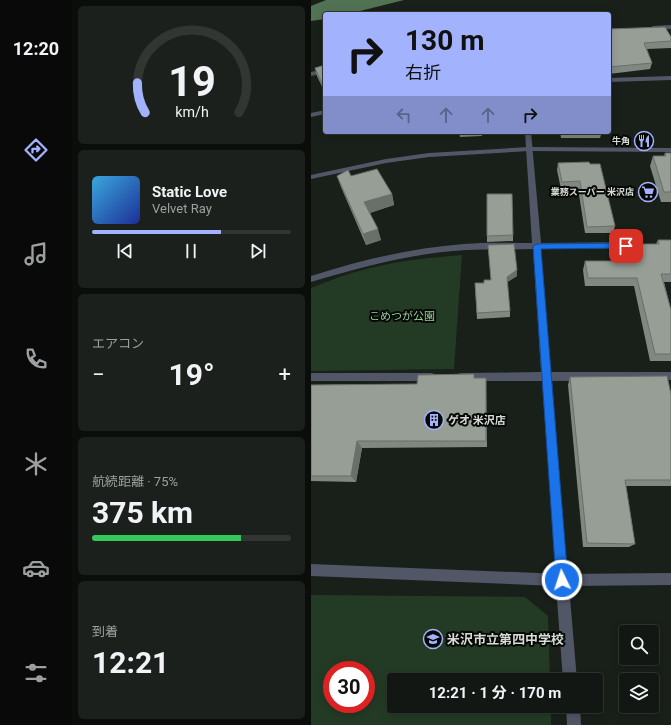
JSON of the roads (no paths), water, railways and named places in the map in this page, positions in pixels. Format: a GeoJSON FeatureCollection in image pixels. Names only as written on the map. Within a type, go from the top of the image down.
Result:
{"type":"FeatureCollection","features":[{"type":"Feature","properties":{"kind":"street"},"geometry":{"type":"LineString","coordinates":[[650,28],[671,27]]}},
{"type":"Feature","properties":{"kind":"street"},"geometry":{"type":"LineString","coordinates":[[311,74],[323,71]]}},
{"type":"Feature","properties":{"kind":"street"},"geometry":{"type":"LineString","coordinates":[[611,80],[671,78]]}},
{"type":"Feature","properties":{"kind":"street"},"geometry":{"type":"LineString","coordinates":[[311,115],[323,112]]}},
{"type":"Feature","properties":{"kind":"street"},"geometry":{"type":"LineString","coordinates":[[528,134],[570,673]]}},
{"type":"Feature","properties":{"kind":"street"},"geometry":{"type":"LineString","coordinates":[[311,177],[386,161],[429,155],[529,149],[671,150]]}},
{"type":"Feature","properties":{"kind":"street"},"geometry":{"type":"LineString","coordinates":[[311,279],[353,266],[422,252],[465,247],[647,245]]}},
{"type":"Feature","properties":{"kind":"street"},"geometry":{"type":"LineString","coordinates":[[311,377],[671,376]]}},
{"type":"Feature","properties":{"kind":"street"},"geometry":{"type":"LineString","coordinates":[[311,570],[562,580],[671,580]]}},
{"type":"Feature","properties":{"kind":"street"},"geometry":{"type":"LineString","coordinates":[[573,713],[574,725]]}},
{"type":"Feature","properties":{"kind":"place","name":"牛角"},"geometry":{"type":"Point","coordinates":[644,141]}},
{"type":"Feature","properties":{"kind":"place","name":"業務スーパー 米沢店"},"geometry":{"type":"Point","coordinates":[648,192]}},
{"type":"Feature","properties":{"kind":"place","name":"ゲオ 米沢店"},"geometry":{"type":"Point","coordinates":[434,420]}},
{"type":"Feature","properties":{"kind":"place","name":"米沢市立第四中学校"},"geometry":{"type":"Point","coordinates":[433,639]}},
{"type":"Feature","properties":{"kind":"park label","name":"こめつが公園"},"geometry":{"type":"Point","coordinates":[402,316]}}]}
